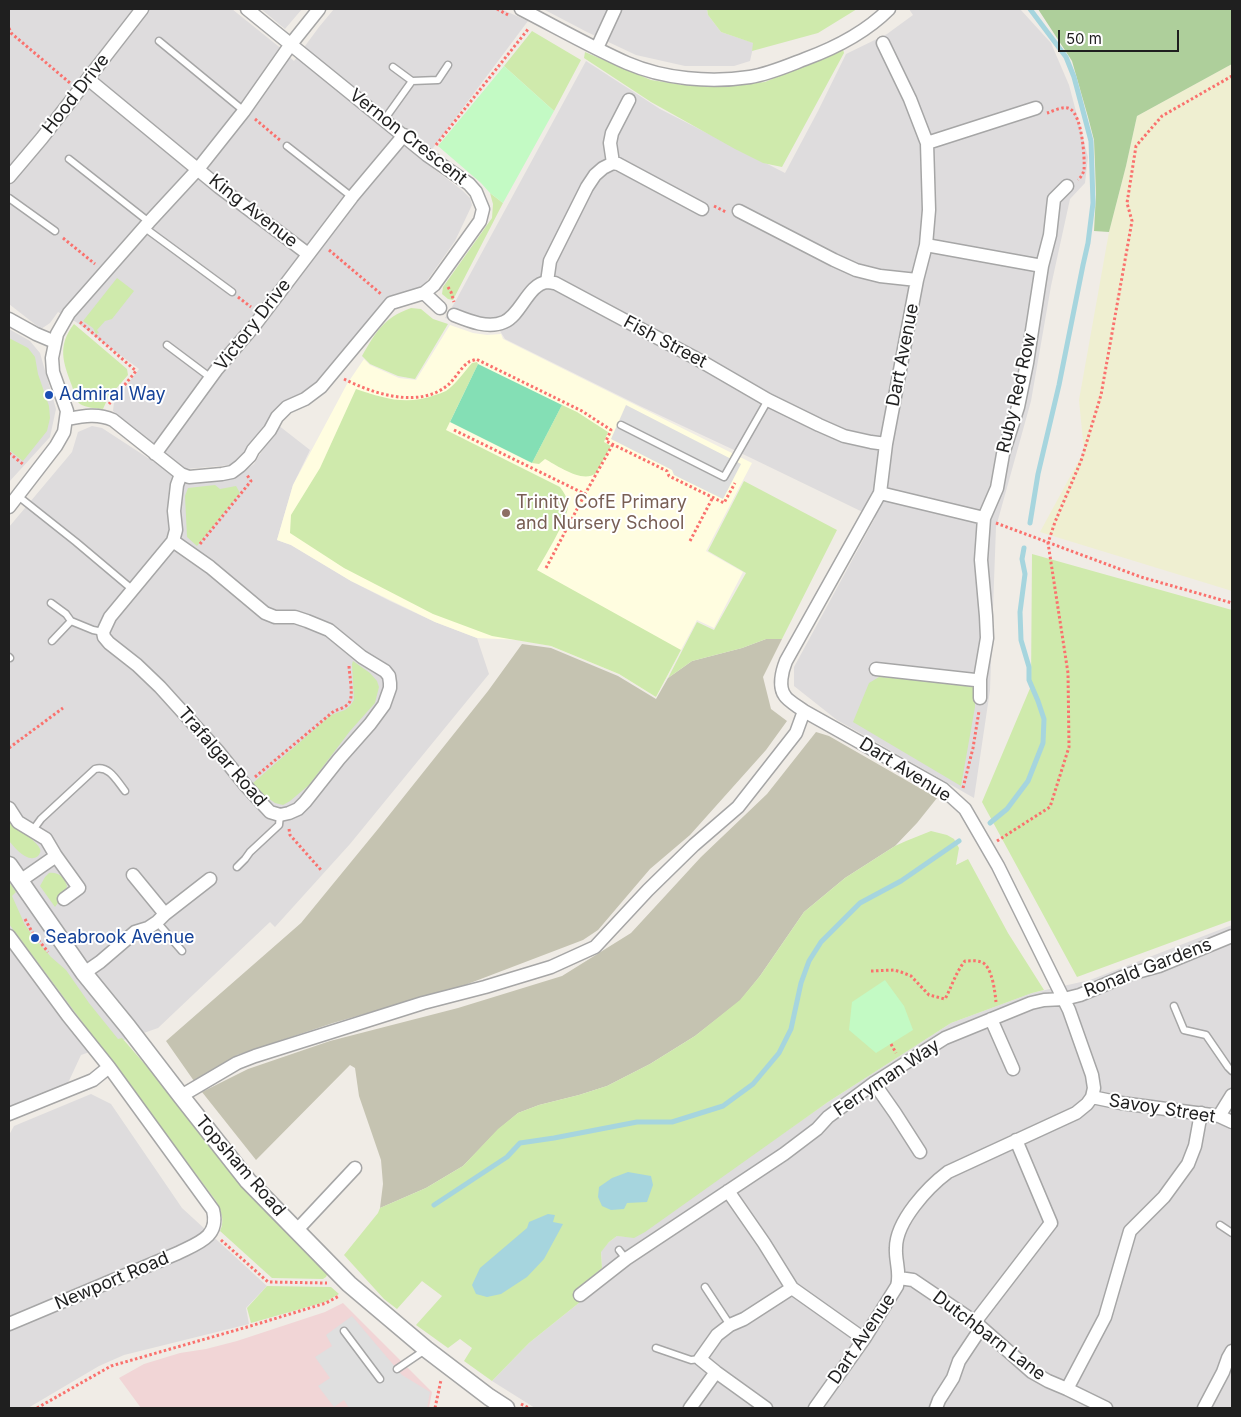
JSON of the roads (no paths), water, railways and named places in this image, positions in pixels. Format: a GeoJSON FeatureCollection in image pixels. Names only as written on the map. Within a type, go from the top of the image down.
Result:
{"type":"FeatureCollection","features":[{"type":"Feature","properties":{"kind":"street","name":"Hood Drive"},"geometry":{"type":"LineString","coordinates":[[10,174],[42,138],[142,9]]}},
{"type":"Feature","properties":{"kind":"street","name":"Vernon Crescent"},"geometry":{"type":"LineString","coordinates":[[248,9],[427,155],[469,184],[476,192],[482,209],[480,221],[434,285],[424,293]]}},
{"type":"Feature","properties":{"kind":"street"},"geometry":{"type":"LineString","coordinates":[[9,507],[56,446],[64,432],[67,411],[54,372],[52,358],[57,334],[69,313],[198,169],[319,9]]}},
{"type":"Feature","properties":{"kind":"street"},"geometry":{"type":"LineString","coordinates":[[521,9],[628,64],[679,77],[703,79],[728,79],[751,76],[775,70],[816,55],[840,44],[865,29],[889,9]]}},
{"type":"Feature","properties":{"kind":"street"},"geometry":{"type":"LineString","coordinates":[[597,48],[615,9]]}},
{"type":"Feature","properties":{"kind":"street","name":"Dart Avenue"},"geometry":{"type":"LineString","coordinates":[[816,1408],[864,1339],[897,1286],[900,1278],[896,1257],[898,1236],[911,1210],[925,1193],[948,1172],[1076,1112],[1087,1104],[1092,1097],[1094,1088],[1092,1075],[1064,999],[998,866],[965,810],[943,789],[804,711],[785,696],[781,682],[782,670],[880,494],[886,444],[917,280],[926,245],[929,210],[927,143],[910,99],[883,43]]}},
{"type":"Feature","properties":{"kind":"street","name":"King Avenue"},"geometry":{"type":"LineString","coordinates":[[88,79],[219,187],[308,254]]}},
{"type":"Feature","properties":{"kind":"street"},"geometry":{"type":"LineString","coordinates":[[614,163],[610,143],[612,133],[629,100]]}},
{"type":"Feature","properties":{"kind":"street"},"geometry":{"type":"LineString","coordinates":[[927,143],[1036,108]]}},
{"type":"Feature","properties":{"kind":"street","name":"Victory Drive"},"geometry":{"type":"LineString","coordinates":[[154,454],[352,197],[404,135]]}},
{"type":"Feature","properties":{"kind":"street"},"geometry":{"type":"LineString","coordinates":[[456,316],[482,324],[505,322],[511,318],[536,287],[547,282],[550,261],[587,187],[595,175],[603,168],[614,163],[702,209]]}},
{"type":"Feature","properties":{"kind":"street","name":"Ruby Red Row"},"geometry":{"type":"LineString","coordinates":[[980,698],[980,679],[986,638],[981,560],[984,518],[997,488],[1003,454],[1018,407],[1042,266],[1050,235],[1054,199],[1067,186]]}},
{"type":"Feature","properties":{"kind":"street"},"geometry":{"type":"LineString","coordinates":[[739,211],[856,270],[880,276],[917,280]]}},
{"type":"Feature","properties":{"kind":"street"},"geometry":{"type":"LineString","coordinates":[[926,245],[1042,266]]}},
{"type":"Feature","properties":{"kind":"street","name":"Fish Street"},"geometry":{"type":"LineString","coordinates":[[547,282],[555,283],[699,360],[768,400],[820,426],[844,436],[886,444]]}},
{"type":"Feature","properties":{"kind":"street"},"geometry":{"type":"LineString","coordinates":[[67,419],[86,416],[106,417],[113,420],[181,474],[189,476],[232,472],[250,456],[270,430],[277,417],[287,407],[305,399],[321,387],[391,303],[424,293],[440,308]]}},
{"type":"Feature","properties":{"kind":"street"},"geometry":{"type":"LineString","coordinates":[[9,319],[55,342]]}},
{"type":"Feature","properties":{"kind":"street"},"geometry":{"type":"LineString","coordinates":[[103,632],[110,617],[173,541],[176,530],[174,512],[177,485],[181,474]]}},
{"type":"Feature","properties":{"kind":"street"},"geometry":{"type":"LineString","coordinates":[[880,494],[984,518]]}},
{"type":"Feature","properties":{"kind":"street","name":"Trafalgar Road"},"geometry":{"type":"LineString","coordinates":[[103,632],[104,637],[109,643],[137,665],[160,687],[270,812],[284,814],[298,809],[370,724],[384,705],[390,688],[389,676],[385,670],[355,652],[329,630],[307,620],[295,617],[275,617],[265,613],[210,566],[173,541]]}},
{"type":"Feature","properties":{"kind":"street"},"geometry":{"type":"LineString","coordinates":[[876,669],[980,679]]}},
{"type":"Feature","properties":{"kind":"street"},"geometry":{"type":"LineString","coordinates":[[181,1096],[237,1063],[255,1056],[551,967],[595,947],[648,890],[738,807],[796,733],[804,711]]}},
{"type":"Feature","properties":{"kind":"street"},"geometry":{"type":"LineString","coordinates":[[9,808],[18,822],[46,839],[79,888],[64,899]]}},
{"type":"Feature","properties":{"kind":"street"},"geometry":{"type":"LineString","coordinates":[[20,881],[56,856]]}},
{"type":"Feature","properties":{"kind":"street","name":"Topsham Road"},"geometry":{"type":"LineString","coordinates":[[9,865],[84,973],[134,1033],[248,1181],[349,1284],[452,1370],[506,1408]]}},
{"type":"Feature","properties":{"kind":"street"},"geometry":{"type":"LineString","coordinates":[[133,875],[161,918]]}},
{"type":"Feature","properties":{"kind":"street"},"geometry":{"type":"LineString","coordinates":[[84,973],[100,962],[134,932],[148,928],[210,879]]}},
{"type":"Feature","properties":{"kind":"street"},"geometry":{"type":"LineString","coordinates":[[9,936],[68,1016],[109,1067],[93,1080],[9,1114]]}},
{"type":"Feature","properties":{"kind":"street","name":"Ronald Gardens"},"geometry":{"type":"LineString","coordinates":[[1064,999],[1080,995],[1130,974],[1159,966],[1232,936]]}},
{"type":"Feature","properties":{"kind":"street","name":"Ferryman Way"},"geometry":{"type":"LineString","coordinates":[[580,1295],[622,1254],[728,1191],[784,1154],[817,1130],[828,1117],[874,1083],[945,1038],[1031,1003],[1064,999]]}},
{"type":"Feature","properties":{"kind":"street"},"geometry":{"type":"LineString","coordinates":[[992,1019],[1013,1069]]}},
{"type":"Feature","properties":{"kind":"street","name":"Newport Road"},"geometry":{"type":"LineString","coordinates":[[9,1324],[178,1253],[204,1240],[212,1232],[215,1225],[213,1210],[109,1067]]}},
{"type":"Feature","properties":{"kind":"street"},"geometry":{"type":"LineString","coordinates":[[874,1083],[920,1152]]}},
{"type":"Feature","properties":{"kind":"street"},"geometry":{"type":"LineString","coordinates":[[1219,1116],[1232,1095]]}},
{"type":"Feature","properties":{"kind":"street","name":"Savoy Street"},"geometry":{"type":"LineString","coordinates":[[1092,1097],[1120,1103],[1219,1116],[1232,1122]]}},
{"type":"Feature","properties":{"kind":"street"},"geometry":{"type":"LineString","coordinates":[[1067,1388],[1105,1317],[1130,1231],[1164,1197],[1188,1164],[1195,1146],[1201,1113]]}},
{"type":"Feature","properties":{"kind":"street"},"geometry":{"type":"LineString","coordinates":[[936,1408],[953,1378],[958,1361],[978,1325],[1051,1223],[1016,1140]]}},
{"type":"Feature","properties":{"kind":"street"},"geometry":{"type":"LineString","coordinates":[[296,1231],[355,1168]]}},
{"type":"Feature","properties":{"kind":"street"},"geometry":{"type":"LineString","coordinates":[[728,1191],[792,1288],[864,1339]]}},
{"type":"Feature","properties":{"kind":"street","name":"Dutchbarn Lane"},"geometry":{"type":"LineString","coordinates":[[900,1278],[914,1280],[978,1325],[1032,1372],[1106,1408]]}},
{"type":"Feature","properties":{"kind":"street"},"geometry":{"type":"LineString","coordinates":[[766,1408],[700,1359],[717,1335],[730,1325],[744,1319],[792,1288]]}},
{"type":"Feature","properties":{"kind":"street"},"geometry":{"type":"LineString","coordinates":[[1204,1408],[1232,1351]]}},
{"type":"Feature","properties":{"kind":"street"},"geometry":{"type":"LineString","coordinates":[[690,1408],[716,1372]]}},
{"type":"Feature","properties":{"kind":"lane"},"geometry":{"type":"LineString","coordinates":[[159,41],[244,110]]}},
{"type":"Feature","properties":{"kind":"lane"},"geometry":{"type":"LineString","coordinates":[[393,67],[412,81],[438,80],[448,65]]}},
{"type":"Feature","properties":{"kind":"lane"},"geometry":{"type":"LineString","coordinates":[[384,120],[412,81]]}},
{"type":"Feature","properties":{"kind":"lane"},"geometry":{"type":"LineString","coordinates":[[287,146],[352,197]]}},
{"type":"Feature","properties":{"kind":"lane"},"geometry":{"type":"LineString","coordinates":[[68,160],[232,292]]}},
{"type":"Feature","properties":{"kind":"lane"},"geometry":{"type":"LineString","coordinates":[[9,198],[54,232]]}},
{"type":"Feature","properties":{"kind":"lane"},"geometry":{"type":"LineString","coordinates":[[167,345],[211,378]]}},
{"type":"Feature","properties":{"kind":"lane"},"geometry":{"type":"LineString","coordinates":[[621,425],[724,477],[768,400]]}},
{"type":"Feature","properties":{"kind":"lane"},"geometry":{"type":"LineString","coordinates":[[18,496],[133,590]]}},
{"type":"Feature","properties":{"kind":"lane"},"geometry":{"type":"LineString","coordinates":[[51,603],[71,620],[93,630],[103,632]]}},
{"type":"Feature","properties":{"kind":"lane"},"geometry":{"type":"LineString","coordinates":[[52,641],[71,620]]}},
{"type":"Feature","properties":{"kind":"lane"},"geometry":{"type":"LineString","coordinates":[[33,830],[41,819],[95,769],[101,767],[106,769],[125,791]]}},
{"type":"Feature","properties":{"kind":"lane"},"geometry":{"type":"LineString","coordinates":[[238,867],[246,860],[250,852],[279,824],[284,814]]}},
{"type":"Feature","properties":{"kind":"lane"},"geometry":{"type":"LineString","coordinates":[[161,918],[182,951]]}},
{"type":"Feature","properties":{"kind":"lane"},"geometry":{"type":"LineString","coordinates":[[1174,1006],[1184,1030],[1206,1035],[1232,1070]]}},
{"type":"Feature","properties":{"kind":"lane"},"geometry":{"type":"LineString","coordinates":[[1220,1225],[1232,1232]]}},
{"type":"Feature","properties":{"kind":"lane"},"geometry":{"type":"LineString","coordinates":[[705,1287],[730,1325]]}},
{"type":"Feature","properties":{"kind":"lane"},"geometry":{"type":"LineString","coordinates":[[344,1331],[380,1379]]}},
{"type":"Feature","properties":{"kind":"lane"},"geometry":{"type":"LineString","coordinates":[[656,1348],[691,1360],[700,1359]]}},
{"type":"Feature","properties":{"kind":"lane"},"geometry":{"type":"LineString","coordinates":[[396,1369],[426,1349]]}},
{"type":"Feature","properties":{"kind":"water"},"geometry":{"type":"Polygon","coordinates":[[[628,1172],[651,1176],[653,1185],[647,1202],[627,1203],[624,1209],[611,1210],[602,1206],[598,1197],[599,1187],[612,1178],[628,1172]]]}},
{"type":"Feature","properties":{"kind":"water"},"geometry":{"type":"Polygon","coordinates":[[[548,1214],[555,1215],[553,1222],[563,1224],[544,1259],[527,1277],[501,1294],[487,1297],[476,1294],[472,1285],[480,1268],[527,1228],[529,1222],[548,1214]]]}},
{"type":"Feature","properties":{"kind":"waterway"},"geometry":{"type":"LineString","coordinates":[[1030,9],[1066,57],[1074,77],[1091,141],[1093,203],[1088,243],[1059,385],[1038,474],[1030,523]]}},
{"type":"Feature","properties":{"kind":"waterway"},"geometry":{"type":"LineString","coordinates":[[990,823],[1007,809],[1028,781],[1043,743],[1044,719],[1029,680],[1029,667],[1021,640],[1020,612],[1025,574],[1022,559],[1024,548]]}},
{"type":"Feature","properties":{"kind":"waterway"},"geometry":{"type":"LineString","coordinates":[[434,1205],[507,1157],[520,1143],[637,1122],[672,1122],[723,1106],[753,1084],[779,1053],[791,1029],[801,983],[809,961],[821,942],[860,903],[901,881],[959,841]]}},
{"type":"Feature","properties":{"kind":"place","name":"Admiral Way"},"geometry":{"type":"Point","coordinates":[49,395]}},
{"type":"Feature","properties":{"kind":"place","name":"Trinity CofE Primary and Nursery School"},"geometry":{"type":"Point","coordinates":[506,513]}},
{"type":"Feature","properties":{"kind":"place","name":"Seabrook Avenue"},"geometry":{"type":"Point","coordinates":[35,938]}}]}
